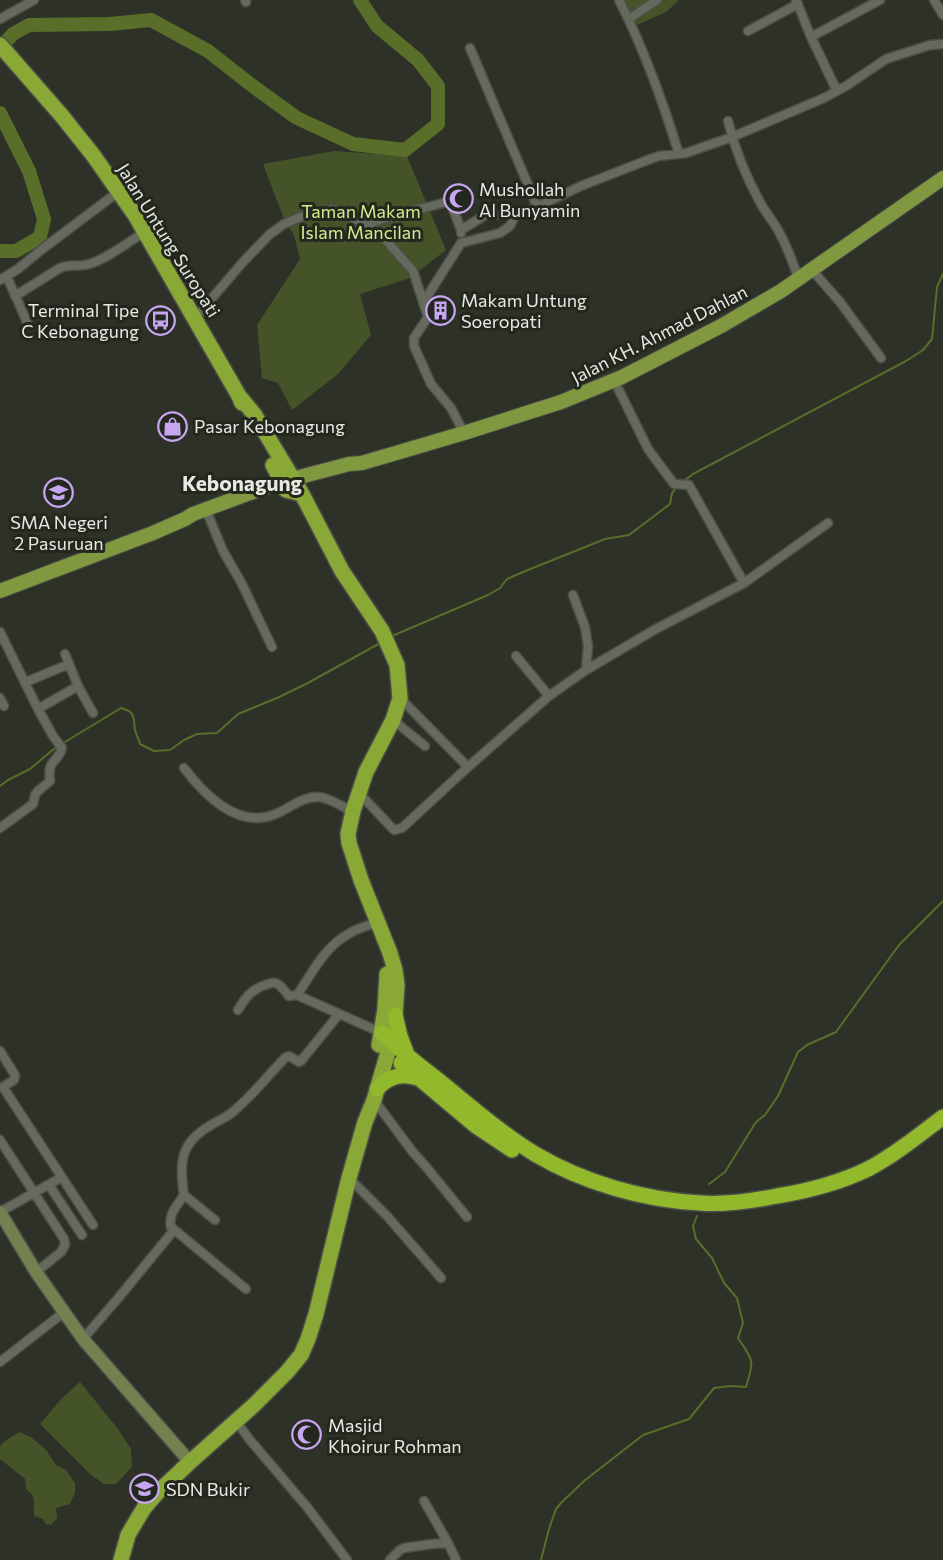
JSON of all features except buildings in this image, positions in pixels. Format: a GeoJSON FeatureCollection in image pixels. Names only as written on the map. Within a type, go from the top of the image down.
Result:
{"type":"FeatureCollection","features":[{"type":"Feature","properties":{"kind":"highway","name":"Jalan Untung Suropati"},"geometry":{"type":"LineString","coordinates":[[5,50],[93,155],[135,215],[239,396],[247,417],[382,631],[397,665],[400,698]]}},
{"type":"Feature","properties":{"kind":"highway"},"geometry":{"type":"LineString","coordinates":[[121,1560],[128,1535],[144,1508],[287,1372],[301,1355],[316,1314],[364,1122],[370,1083],[395,1015],[397,985],[395,970],[361,880],[348,834],[366,772],[393,720],[400,698]]}},
{"type":"Feature","properties":{"kind":"highway"},"geometry":{"type":"LineString","coordinates":[[364,1122],[376,1095],[385,1043],[390,953]]}},
{"type":"Feature","properties":{"kind":"highway"},"geometry":{"type":"LineString","coordinates":[[395,1015],[403,1046],[409,1057]]}},
{"type":"Feature","properties":{"kind":"highway"},"geometry":{"type":"LineString","coordinates":[[385,1043],[409,1057],[476,1111],[536,1154],[565,1170],[615,1188],[675,1201],[701,1203],[748,1201],[825,1186],[866,1170],[943,1117]]}},
{"type":"Feature","properties":{"kind":"highway"},"geometry":{"type":"LineString","coordinates":[[385,1043],[418,1078],[476,1126],[520,1156],[556,1175],[604,1193],[657,1208],[704,1212],[740,1211],[812,1199],[846,1188],[880,1172],[943,1130]]}},
{"type":"Feature","properties":{"kind":"highway"},"geometry":{"type":"LineString","coordinates":[[376,1095],[390,1078],[409,1075],[418,1078]]}},
{"type":"Feature","properties":{"kind":"main road","name":"Jalan KH. Ahmad Dahlan"},"geometry":{"type":"LineString","coordinates":[[292,486],[352,470],[362,463],[561,402],[614,380],[721,326],[799,279],[943,178]]}},
{"type":"Feature","properties":{"kind":"main road"},"geometry":{"type":"LineString","coordinates":[[185,519],[196,520],[209,517],[292,486]]}},
{"type":"Feature","properties":{"kind":"main road"},"geometry":{"type":"LineString","coordinates":[[0,591],[153,533],[203,510],[292,486]]}},
{"type":"Feature","properties":{"kind":"main road"},"geometry":{"type":"LineString","coordinates":[[0,1212],[63,1313],[190,1462]]}},
{"type":"Feature","properties":{"kind":"street"},"geometry":{"type":"LineString","coordinates":[[0,19],[34,0]]}},
{"type":"Feature","properties":{"kind":"street"},"geometry":{"type":"LineString","coordinates":[[620,0],[661,97],[679,154]]}},
{"type":"Feature","properties":{"kind":"street"},"geometry":{"type":"LineString","coordinates":[[629,19],[657,0]]}},
{"type":"Feature","properties":{"kind":"street"},"geometry":{"type":"LineString","coordinates":[[812,38],[880,0]]}},
{"type":"Feature","properties":{"kind":"street"},"geometry":{"type":"LineString","coordinates":[[934,0],[943,15]]}},
{"type":"Feature","properties":{"kind":"street"},"geometry":{"type":"LineString","coordinates":[[748,31],[797,2],[837,91]]}},
{"type":"Feature","properties":{"kind":"street"},"geometry":{"type":"LineString","coordinates":[[461,230],[487,214],[522,214],[581,186],[645,161],[659,156],[679,154],[732,137],[824,98],[886,59],[930,45],[943,44]]}},
{"type":"Feature","properties":{"kind":"street"},"geometry":{"type":"LineString","coordinates":[[470,48],[537,206]]}},
{"type":"Feature","properties":{"kind":"street"},"geometry":{"type":"LineString","coordinates":[[728,121],[745,171],[762,205],[774,221],[799,279]]}},
{"type":"Feature","properties":{"kind":"street"},"geometry":{"type":"LineString","coordinates":[[27,322],[15,296],[3,279],[118,192]]}},
{"type":"Feature","properties":{"kind":"street"},"geometry":{"type":"LineString","coordinates":[[364,225],[450,201],[461,230],[461,243],[423,303]]}},
{"type":"Feature","properties":{"kind":"street"},"geometry":{"type":"LineString","coordinates":[[195,318],[270,234],[300,217],[331,208],[352,217],[385,239],[413,271],[428,317],[414,338],[414,346],[431,384],[451,408],[464,433]]}},
{"type":"Feature","properties":{"kind":"street"},"geometry":{"type":"LineString","coordinates":[[461,243],[500,233],[510,226],[515,215]]}},
{"type":"Feature","properties":{"kind":"street"},"geometry":{"type":"LineString","coordinates":[[15,296],[60,268],[94,262],[145,232]]}},
{"type":"Feature","properties":{"kind":"street"},"geometry":{"type":"LineString","coordinates":[[812,270],[840,302],[882,358]]}},
{"type":"Feature","properties":{"kind":"street"},"geometry":{"type":"LineString","coordinates":[[614,380],[648,449],[674,484],[689,485],[744,583]]}},
{"type":"Feature","properties":{"kind":"street"},"geometry":{"type":"LineString","coordinates":[[209,517],[223,551],[241,582],[272,647]]}},
{"type":"Feature","properties":{"kind":"street"},"geometry":{"type":"LineString","coordinates":[[359,794],[394,830],[402,828],[549,696],[586,670],[654,630],[744,583],[828,523]]}},
{"type":"Feature","properties":{"kind":"street"},"geometry":{"type":"LineString","coordinates":[[573,595],[585,627],[588,646],[586,670]]}},
{"type":"Feature","properties":{"kind":"street"},"geometry":{"type":"LineString","coordinates":[[0,632],[53,736],[60,745],[61,752],[50,766],[49,783],[38,791],[33,804],[0,828]]}},
{"type":"Feature","properties":{"kind":"street"},"geometry":{"type":"LineString","coordinates":[[65,654],[78,686],[93,713]]}},
{"type":"Feature","properties":{"kind":"street"},"geometry":{"type":"LineString","coordinates":[[516,656],[549,696]]}},
{"type":"Feature","properties":{"kind":"street"},"geometry":{"type":"LineString","coordinates":[[26,682],[69,664]]}},
{"type":"Feature","properties":{"kind":"street"},"geometry":{"type":"LineString","coordinates":[[39,709],[78,686]]}},
{"type":"Feature","properties":{"kind":"street"},"geometry":{"type":"LineString","coordinates":[[400,698],[468,767]]}},
{"type":"Feature","properties":{"kind":"street"},"geometry":{"type":"LineString","coordinates":[[393,720],[425,746]]}},
{"type":"Feature","properties":{"kind":"street"},"geometry":{"type":"LineString","coordinates":[[184,768],[207,794],[228,810],[249,818],[278,814],[310,797],[320,797],[353,811]]}},
{"type":"Feature","properties":{"kind":"street"},"geometry":{"type":"LineString","coordinates":[[297,995],[331,947],[351,933],[377,922]]}},
{"type":"Feature","properties":{"kind":"street"},"geometry":{"type":"LineString","coordinates":[[238,1010],[254,989],[269,983],[277,984],[289,996],[297,995],[339,1014],[385,1043]]}},
{"type":"Feature","properties":{"kind":"street"},"geometry":{"type":"LineString","coordinates":[[215,1220],[184,1195],[181,1174],[186,1148],[196,1135],[236,1110],[286,1057],[290,1056],[301,1061],[339,1014]]}},
{"type":"Feature","properties":{"kind":"street"},"geometry":{"type":"LineString","coordinates":[[0,1051],[15,1077],[12,1082],[2,1088],[93,1225]]}},
{"type":"Feature","properties":{"kind":"street"},"geometry":{"type":"LineString","coordinates":[[376,1095],[412,1151],[467,1217]]}},
{"type":"Feature","properties":{"kind":"street"},"geometry":{"type":"LineString","coordinates":[[0,1140],[64,1239],[65,1245],[61,1252],[36,1272]]}},
{"type":"Feature","properties":{"kind":"street"},"geometry":{"type":"LineString","coordinates":[[0,1212],[62,1177]]}},
{"type":"Feature","properties":{"kind":"street"},"geometry":{"type":"LineString","coordinates":[[349,1178],[387,1216],[441,1278]]}},
{"type":"Feature","properties":{"kind":"street"},"geometry":{"type":"LineString","coordinates":[[49,1185],[82,1235]]}},
{"type":"Feature","properties":{"kind":"street"},"geometry":{"type":"LineString","coordinates":[[184,1195],[170,1215],[171,1227],[246,1289]]}},
{"type":"Feature","properties":{"kind":"street"},"geometry":{"type":"LineString","coordinates":[[83,1339],[174,1230]]}},
{"type":"Feature","properties":{"kind":"street"},"geometry":{"type":"LineString","coordinates":[[0,1362],[63,1313]]}},
{"type":"Feature","properties":{"kind":"street"},"geometry":{"type":"LineString","coordinates":[[236,1421],[308,1507],[347,1560]]}},
{"type":"Feature","properties":{"kind":"street"},"geometry":{"type":"LineString","coordinates":[[424,1501],[456,1560]]}},
{"type":"Feature","properties":{"kind":"street"},"geometry":{"type":"LineString","coordinates":[[390,1560],[404,1548],[448,1544]]}},
{"type":"Feature","properties":{"kind":"green space"},"geometry":{"type":"Polygon","coordinates":[[[623,0],[679,0],[666,12],[637,25],[623,0]]]}},
{"type":"Feature","properties":{"kind":"green space","name":"Taman Makam Islam Mancilan"},"geometry":{"type":"Polygon","coordinates":[[[334,151],[407,156],[446,250],[410,278],[360,294],[371,335],[338,374],[292,410],[278,383],[262,378],[257,325],[300,259],[294,235],[284,219],[263,164],[334,151]]]}},
{"type":"Feature","properties":{"kind":"green space"},"geometry":{"type":"Polygon","coordinates":[[[80,1382],[131,1449],[132,1467],[116,1484],[104,1484],[90,1474],[40,1424],[61,1399],[80,1382]]]}},
{"type":"Feature","properties":{"kind":"green space"},"geometry":{"type":"Polygon","coordinates":[[[19,1432],[31,1437],[46,1450],[56,1465],[66,1470],[75,1483],[75,1493],[70,1504],[56,1508],[57,1518],[51,1525],[34,1516],[33,1498],[26,1489],[25,1479],[0,1459],[0,1446],[19,1432]]]}},
{"type":"Feature","properties":{"kind":"waterway"},"geometry":{"type":"LineString","coordinates":[[0,48],[13,34],[29,25],[110,24],[151,20],[208,51],[297,118],[353,144],[405,150],[438,124],[438,86],[418,60],[377,26],[360,0]]}},
{"type":"Feature","properties":{"kind":"waterway"},"geometry":{"type":"LineString","coordinates":[[0,113],[29,171],[44,219],[40,237],[16,251],[0,251]]}},
{"type":"Feature","properties":{"kind":"waterway"},"geometry":{"type":"LineString","coordinates":[[684,481],[693,474],[923,350],[932,339],[937,287],[943,274]]}},
{"type":"Feature","properties":{"kind":"waterway"},"geometry":{"type":"LineString","coordinates":[[392,636],[488,595],[500,588],[507,579],[523,572],[605,539],[629,535],[670,504],[672,493],[677,487]]}},
{"type":"Feature","properties":{"kind":"waterway"},"geometry":{"type":"LineString","coordinates":[[0,786],[30,769],[55,748],[121,708],[129,711],[133,716],[140,744],[154,751],[170,750],[197,734],[217,733],[238,714],[306,684],[382,642]]}},
{"type":"Feature","properties":{"kind":"waterway"},"geometry":{"type":"LineString","coordinates":[[709,1184],[725,1172],[756,1122],[765,1115],[778,1096],[798,1052],[807,1045],[836,1032],[899,945],[943,901]]}},
{"type":"Feature","properties":{"kind":"waterway"},"geometry":{"type":"LineString","coordinates":[[541,1560],[556,1509],[584,1481],[643,1435],[689,1419],[714,1388],[746,1387],[751,1371],[751,1361],[738,1338],[743,1323],[737,1298],[724,1283],[712,1258],[696,1239],[693,1226],[697,1216]]}},
{"type":"Feature","properties":{"kind":"place","name":"Mushollah Al Bunyamin"},"geometry":{"type":"Point","coordinates":[458,199]}},
{"type":"Feature","properties":{"kind":"place","name":"Makam Untung Soeropati"},"geometry":{"type":"Point","coordinates":[440,310]}},
{"type":"Feature","properties":{"kind":"place","name":"Terminal Tipe C Kebonagung"},"geometry":{"type":"Point","coordinates":[160,320]}},
{"type":"Feature","properties":{"kind":"place","name":"Pasar Kebonagung"},"geometry":{"type":"Point","coordinates":[173,426]}},
{"type":"Feature","properties":{"kind":"place","name":"SMA Negeri 2 Pasuruan"},"geometry":{"type":"Point","coordinates":[59,493]}},
{"type":"Feature","properties":{"kind":"place","name":"Masjid Khoirur Rohman"},"geometry":{"type":"Point","coordinates":[307,1435]}},
{"type":"Feature","properties":{"kind":"place","name":"SDN Bukir"},"geometry":{"type":"Point","coordinates":[145,1489]}},
{"type":"Feature","properties":{"kind":"district","name":"Kebonagung"},"geometry":{"type":"Point","coordinates":[242,482]}}]}
